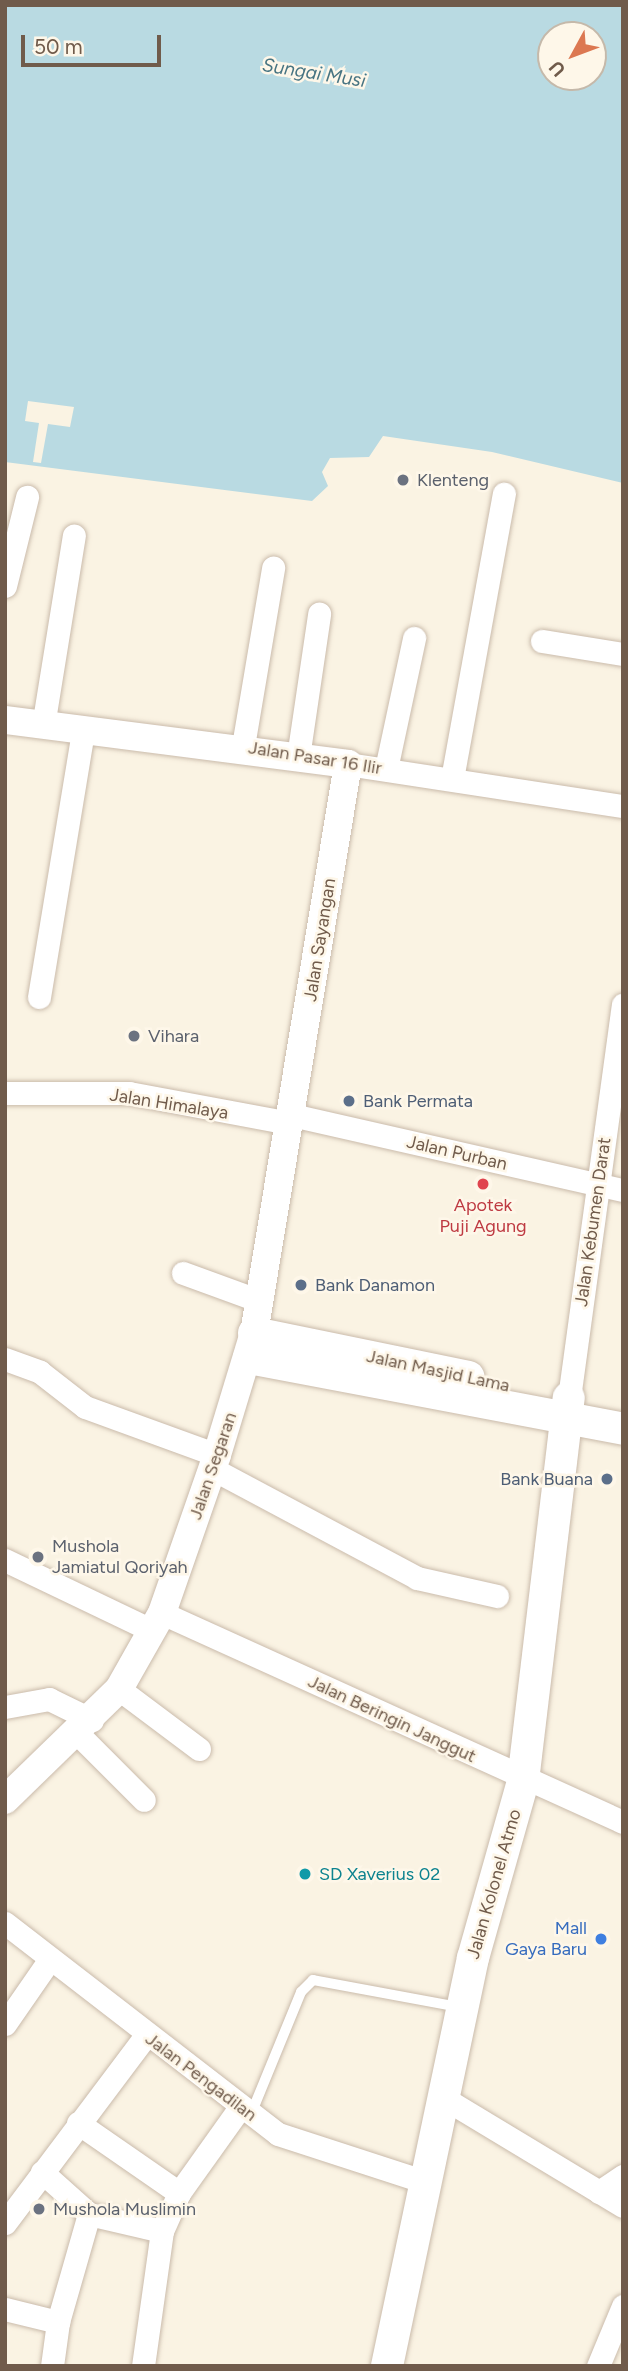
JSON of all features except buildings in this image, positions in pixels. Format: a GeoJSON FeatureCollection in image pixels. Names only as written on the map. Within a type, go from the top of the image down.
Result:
{"type":"FeatureCollection","features":[{"type":"Feature","properties":{"kind":"main road","name":"Jalan Masjid Lama"},"geometry":{"type":"LineString","coordinates":[[252,1345],[568,1408],[623,1408]]}},
{"type":"Feature","properties":{"kind":"main road"},"geometry":{"type":"LineString","coordinates":[[568,1408],[623,1429]]}},
{"type":"Feature","properties":{"kind":"main road","name":"Jalan Kolonel Atmo"},"geometry":{"type":"LineString","coordinates":[[387,2366],[423,2181],[462,2008],[523,1781],[568,1408]]}},
{"type":"Feature","properties":{"kind":"street"},"geometry":{"type":"LineString","coordinates":[[452,779],[504,494]]}},
{"type":"Feature","properties":{"kind":"street"},"geometry":{"type":"LineString","coordinates":[[5,586],[27,497]]}},
{"type":"Feature","properties":{"kind":"street"},"geometry":{"type":"LineString","coordinates":[[43,726],[74,535]]}},
{"type":"Feature","properties":{"kind":"street"},"geometry":{"type":"LineString","coordinates":[[243,747],[273,568]]}},
{"type":"Feature","properties":{"kind":"street"},"geometry":{"type":"LineString","coordinates":[[298,757],[319,614]]}},
{"type":"Feature","properties":{"kind":"street"},"geometry":{"type":"LineString","coordinates":[[386,769],[414,638]]}},
{"type":"Feature","properties":{"kind":"street"},"geometry":{"type":"LineString","coordinates":[[542,641],[623,654]]}},
{"type":"Feature","properties":{"kind":"street","name":"Jalan Pasar 16 Ilir"},"geometry":{"type":"LineString","coordinates":[[5,720],[83,732],[243,747],[623,806]]}},
{"type":"Feature","properties":{"kind":"street"},"geometry":{"type":"LineString","coordinates":[[39,997],[83,732]]}},
{"type":"Feature","properties":{"kind":"street","name":"Jalan Sayangan"},"geometry":{"type":"LineString","coordinates":[[291,1119],[348,765]]}},
{"type":"Feature","properties":{"kind":"street","name":"Jalan Kebumen Darat"},"geometry":{"type":"LineString","coordinates":[[568,1408],[623,1005]]}},
{"type":"Feature","properties":{"kind":"street","name":"Jalan Himalaya"},"geometry":{"type":"LineString","coordinates":[[5,1093],[129,1093],[291,1119]]}},
{"type":"Feature","properties":{"kind":"street","name":"Jalan Purban"},"geometry":{"type":"LineString","coordinates":[[291,1119],[623,1190]]}},
{"type":"Feature","properties":{"kind":"street","name":"Jalan Segaran"},"geometry":{"type":"LineString","coordinates":[[5,1800],[85,1727],[119,1689],[157,1622],[215,1462],[252,1345],[291,1119]]}},
{"type":"Feature","properties":{"kind":"street"},"geometry":{"type":"LineString","coordinates":[[183,1273],[260,1301]]}},
{"type":"Feature","properties":{"kind":"street"},"geometry":{"type":"LineString","coordinates":[[5,1359],[40,1372],[85,1408],[215,1462],[417,1578],[497,1596]]}},
{"type":"Feature","properties":{"kind":"street","name":"Jalan Beringin Janggut"},"geometry":{"type":"LineString","coordinates":[[5,1560],[157,1622],[623,1822]]}},
{"type":"Feature","properties":{"kind":"street"},"geometry":{"type":"LineString","coordinates":[[119,1689],[199,1749]]}},
{"type":"Feature","properties":{"kind":"street"},"geometry":{"type":"LineString","coordinates":[[5,1707],[49,1699],[85,1727],[144,1800]]}},
{"type":"Feature","properties":{"kind":"street","name":"Jalan Pengadilan"},"geometry":{"type":"LineString","coordinates":[[5,1923],[245,2112],[296,2142],[423,2181]]}},
{"type":"Feature","properties":{"kind":"street"},"geometry":{"type":"LineString","coordinates":[[5,2024],[50,1959]]}},
{"type":"Feature","properties":{"kind":"street"},"geometry":{"type":"LineString","coordinates":[[5,2223],[146,2035]]}},
{"type":"Feature","properties":{"kind":"street"},"geometry":{"type":"LineString","coordinates":[[442,2097],[623,2206]]}},
{"type":"Feature","properties":{"kind":"street"},"geometry":{"type":"LineString","coordinates":[[143,2366],[162,2231],[179,2193],[245,2112]]}},
{"type":"Feature","properties":{"kind":"street"},"geometry":{"type":"LineString","coordinates":[[78,2123],[179,2193]]}},
{"type":"Feature","properties":{"kind":"street"},"geometry":{"type":"LineString","coordinates":[[42,2172],[89,2214],[162,2231]]}},
{"type":"Feature","properties":{"kind":"street"},"geometry":{"type":"LineString","coordinates":[[599,2192],[623,2176]]}},
{"type":"Feature","properties":{"kind":"street"},"geometry":{"type":"LineString","coordinates":[[52,2366],[58,2322],[89,2214]]}},
{"type":"Feature","properties":{"kind":"street"},"geometry":{"type":"LineString","coordinates":[[598,2366],[623,2306]]}},
{"type":"Feature","properties":{"kind":"street"},"geometry":{"type":"LineString","coordinates":[[5,2309],[58,2322]]}},
{"type":"Feature","properties":{"kind":"lane"},"geometry":{"type":"LineString","coordinates":[[245,2112],[301,1992],[313,1980],[462,2008]]}},
{"type":"Feature","properties":{"kind":"water","name":"Sungai Musi"},"geometry":{"type":"Polygon","coordinates":[[[5,5],[623,5],[623,483],[492,452],[383,436],[369,457],[330,458],[322,472],[328,486],[312,501],[5,462],[5,5]]]}},
{"type":"Feature","properties":{"kind":"pier"},"geometry":{"type":"Polygon","coordinates":[[[28,401],[74,407],[70,427],[48,424],[41,463],[33,462],[39,423],[25,421],[28,401]]]}},
{"type":"Feature","properties":{"kind":"place","name":"Klenteng"},"geometry":{"type":"Point","coordinates":[403,480]}},
{"type":"Feature","properties":{"kind":"place","name":"Vihara"},"geometry":{"type":"Point","coordinates":[134,1036]}},
{"type":"Feature","properties":{"kind":"place","name":"Bank Permata"},"geometry":{"type":"Point","coordinates":[349,1101]}},
{"type":"Feature","properties":{"kind":"place","name":"Apotek Puji Agung"},"geometry":{"type":"Point","coordinates":[483,1184]}},
{"type":"Feature","properties":{"kind":"place","name":"Bank Danamon"},"geometry":{"type":"Point","coordinates":[301,1285]}},
{"type":"Feature","properties":{"kind":"place","name":"Bank Buana"},"geometry":{"type":"Point","coordinates":[607,1479]}},
{"type":"Feature","properties":{"kind":"place","name":"Mushola Jamiatul Qoriyah"},"geometry":{"type":"Point","coordinates":[38,1557]}},
{"type":"Feature","properties":{"kind":"place","name":"SD Xaverius 02"},"geometry":{"type":"Point","coordinates":[305,1874]}},
{"type":"Feature","properties":{"kind":"place","name":"Mall Gaya Baru"},"geometry":{"type":"Point","coordinates":[601,1939]}},
{"type":"Feature","properties":{"kind":"place","name":"Mushola Muslimin"},"geometry":{"type":"Point","coordinates":[39,2209]}}]}
